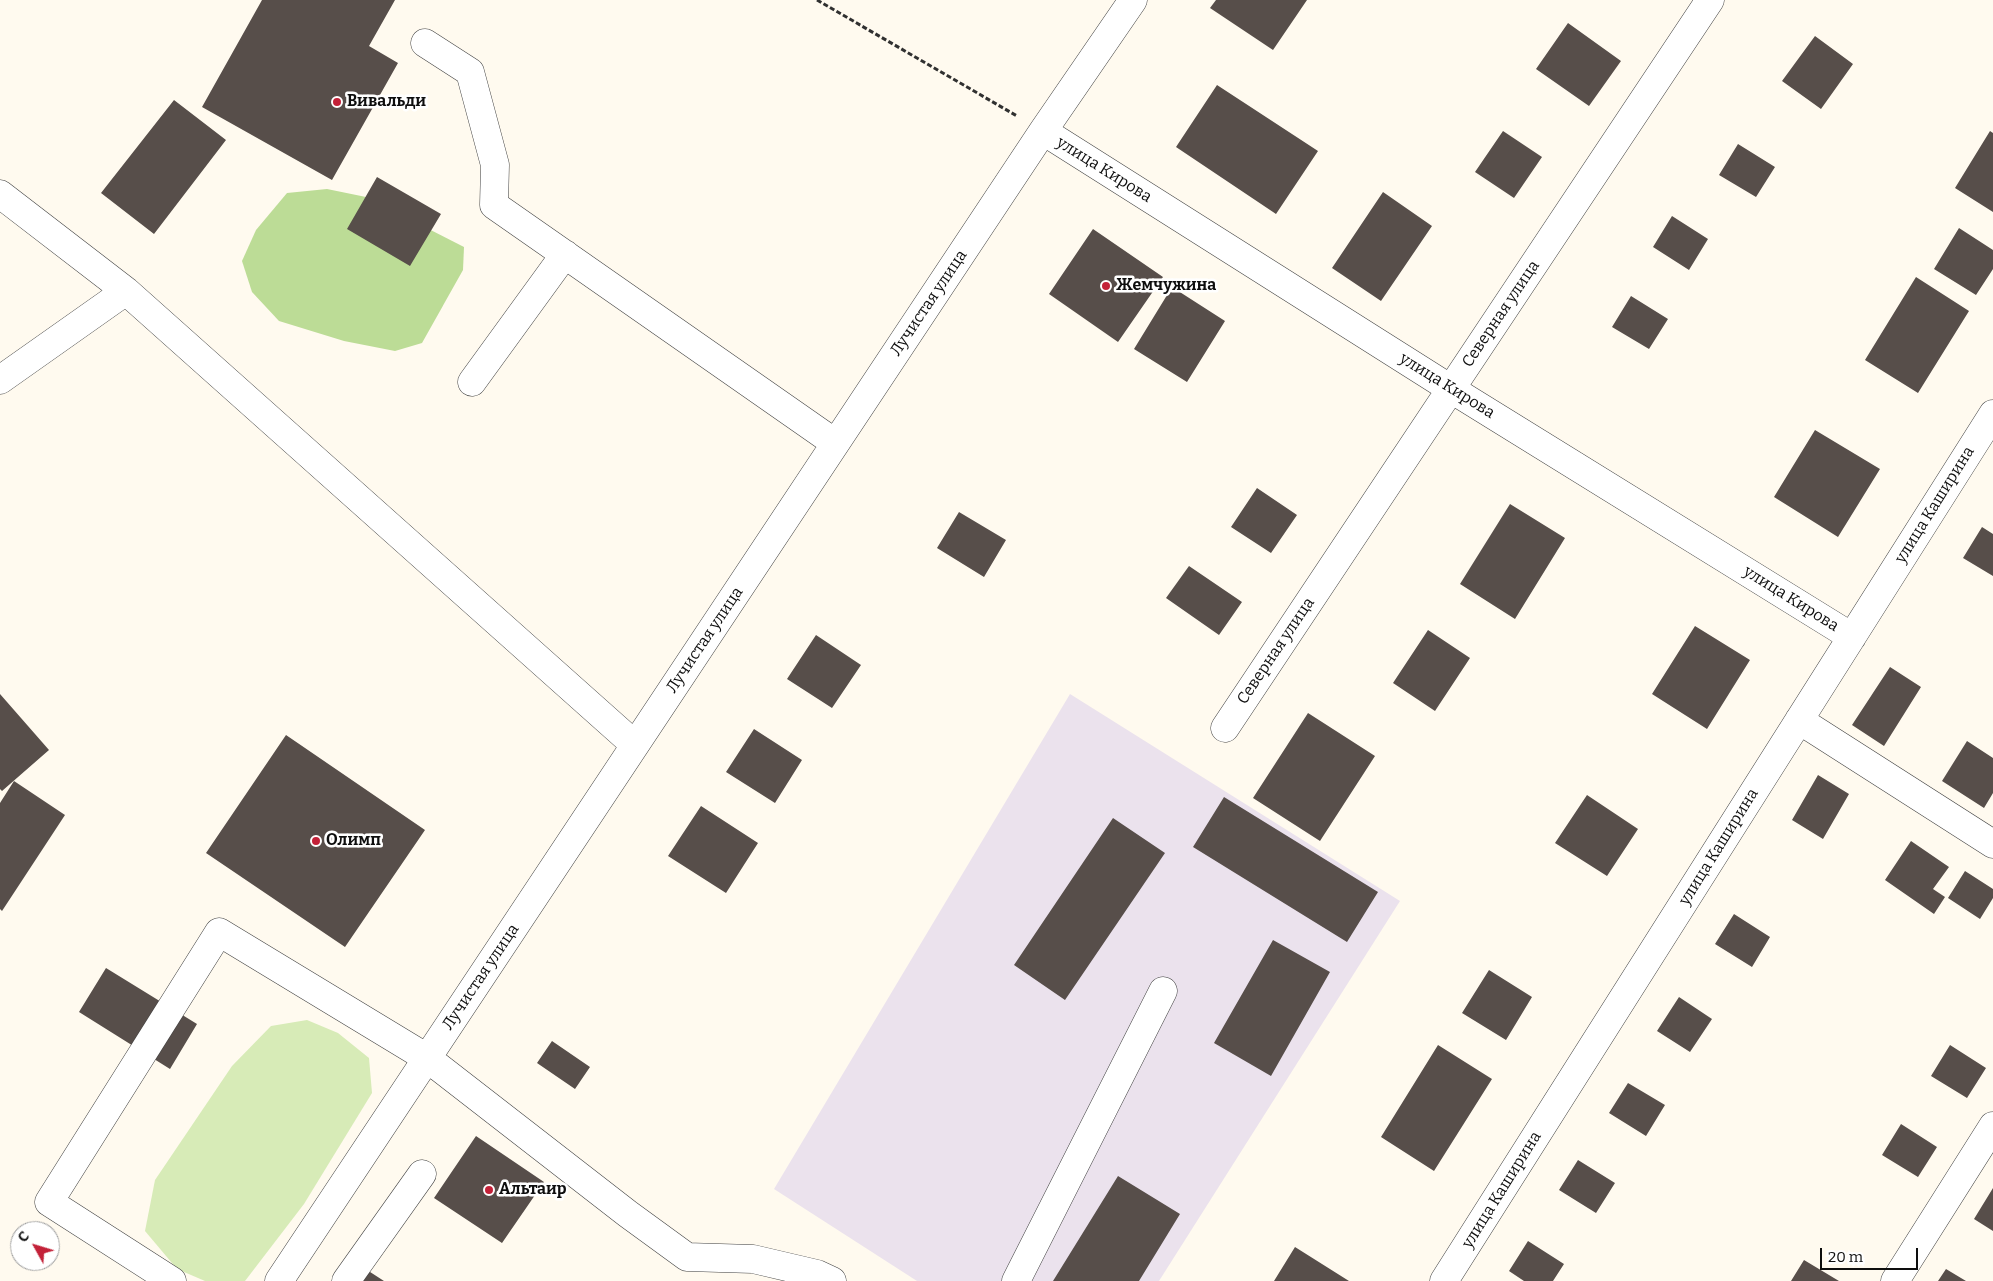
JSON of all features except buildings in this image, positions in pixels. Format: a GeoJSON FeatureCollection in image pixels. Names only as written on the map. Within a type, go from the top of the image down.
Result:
{"type":"FeatureCollection","features":[{"type":"Feature","properties":{"kind":"street","name":"Лучистая улица"},"geometry":{"type":"LineString","coordinates":[[279,1281],[1043,131],[1133,0]]}},
{"type":"Feature","properties":{"kind":"street","name":"Северная улица"},"geometry":{"type":"LineString","coordinates":[[1225,728],[1710,0]]}},
{"type":"Feature","properties":{"kind":"street"},"geometry":{"type":"LineString","coordinates":[[425,43],[470,72],[495,165],[494,204],[836,443]]}},
{"type":"Feature","properties":{"kind":"street","name":"улица Кирова"},"geometry":{"type":"LineString","coordinates":[[1043,131],[1451,389],[1852,637]]}},
{"type":"Feature","properties":{"kind":"street"},"geometry":{"type":"LineString","coordinates":[[0,194],[126,291],[635,745]]}},
{"type":"Feature","properties":{"kind":"street"},"geometry":{"type":"LineString","coordinates":[[472,382],[565,254]]}},
{"type":"Feature","properties":{"kind":"street"},"geometry":{"type":"LineString","coordinates":[[0,380],[126,291]]}},
{"type":"Feature","properties":{"kind":"street","name":"улица Каширина"},"geometry":{"type":"LineString","coordinates":[[1444,1281],[1993,414]]}},
{"type":"Feature","properties":{"kind":"street"},"geometry":{"type":"LineString","coordinates":[[1799,720],[1993,844]]}},
{"type":"Feature","properties":{"kind":"street"},"geometry":{"type":"LineString","coordinates":[[172,1281],[49,1202],[219,932],[427,1058],[628,1214],[687,1257],[753,1259],[817,1274],[832,1281]]}},
{"type":"Feature","properties":{"kind":"street"},"geometry":{"type":"LineString","coordinates":[[1016,1281],[1162,991]]}},
{"type":"Feature","properties":{"kind":"street"},"geometry":{"type":"LineString","coordinates":[[1895,1281],[1993,1126]]}},
{"type":"Feature","properties":{"kind":"street"},"geometry":{"type":"LineString","coordinates":[[346,1281],[422,1174]]}},
{"type":"Feature","properties":{"kind":"path"},"geometry":{"type":"LineString","coordinates":[[817,0],[1043,131]]}},
{"type":"Feature","properties":{"kind":"shaded area"},"geometry":{"type":"Polygon","coordinates":[[[1070,694],[1400,901],[1159,1281],[917,1281],[774,1189],[1070,694]]]}},
{"type":"Feature","properties":{"kind":"green space"},"geometry":{"type":"Polygon","coordinates":[[[327,189],[366,197],[464,247],[463,270],[422,343],[395,351],[344,341],[279,321],[252,292],[242,261],[256,230],[287,193],[327,189]]]}},
{"type":"Feature","properties":{"kind":"green space"},"geometry":{"type":"Polygon","coordinates":[[[307,1020],[338,1033],[369,1058],[372,1093],[304,1204],[245,1281],[205,1281],[177,1269],[145,1231],[155,1180],[232,1066],[271,1026],[307,1020]]]}},
{"type":"Feature","properties":{"kind":"place","name":"Вивальди"},"geometry":{"type":"Point","coordinates":[337,102]}},
{"type":"Feature","properties":{"kind":"place","name":"Жемчужина"},"geometry":{"type":"Point","coordinates":[1106,286]}},
{"type":"Feature","properties":{"kind":"place","name":"Олимп"},"geometry":{"type":"Point","coordinates":[316,841]}},
{"type":"Feature","properties":{"kind":"place","name":"Альтаир"},"geometry":{"type":"Point","coordinates":[489,1190]}}]}
